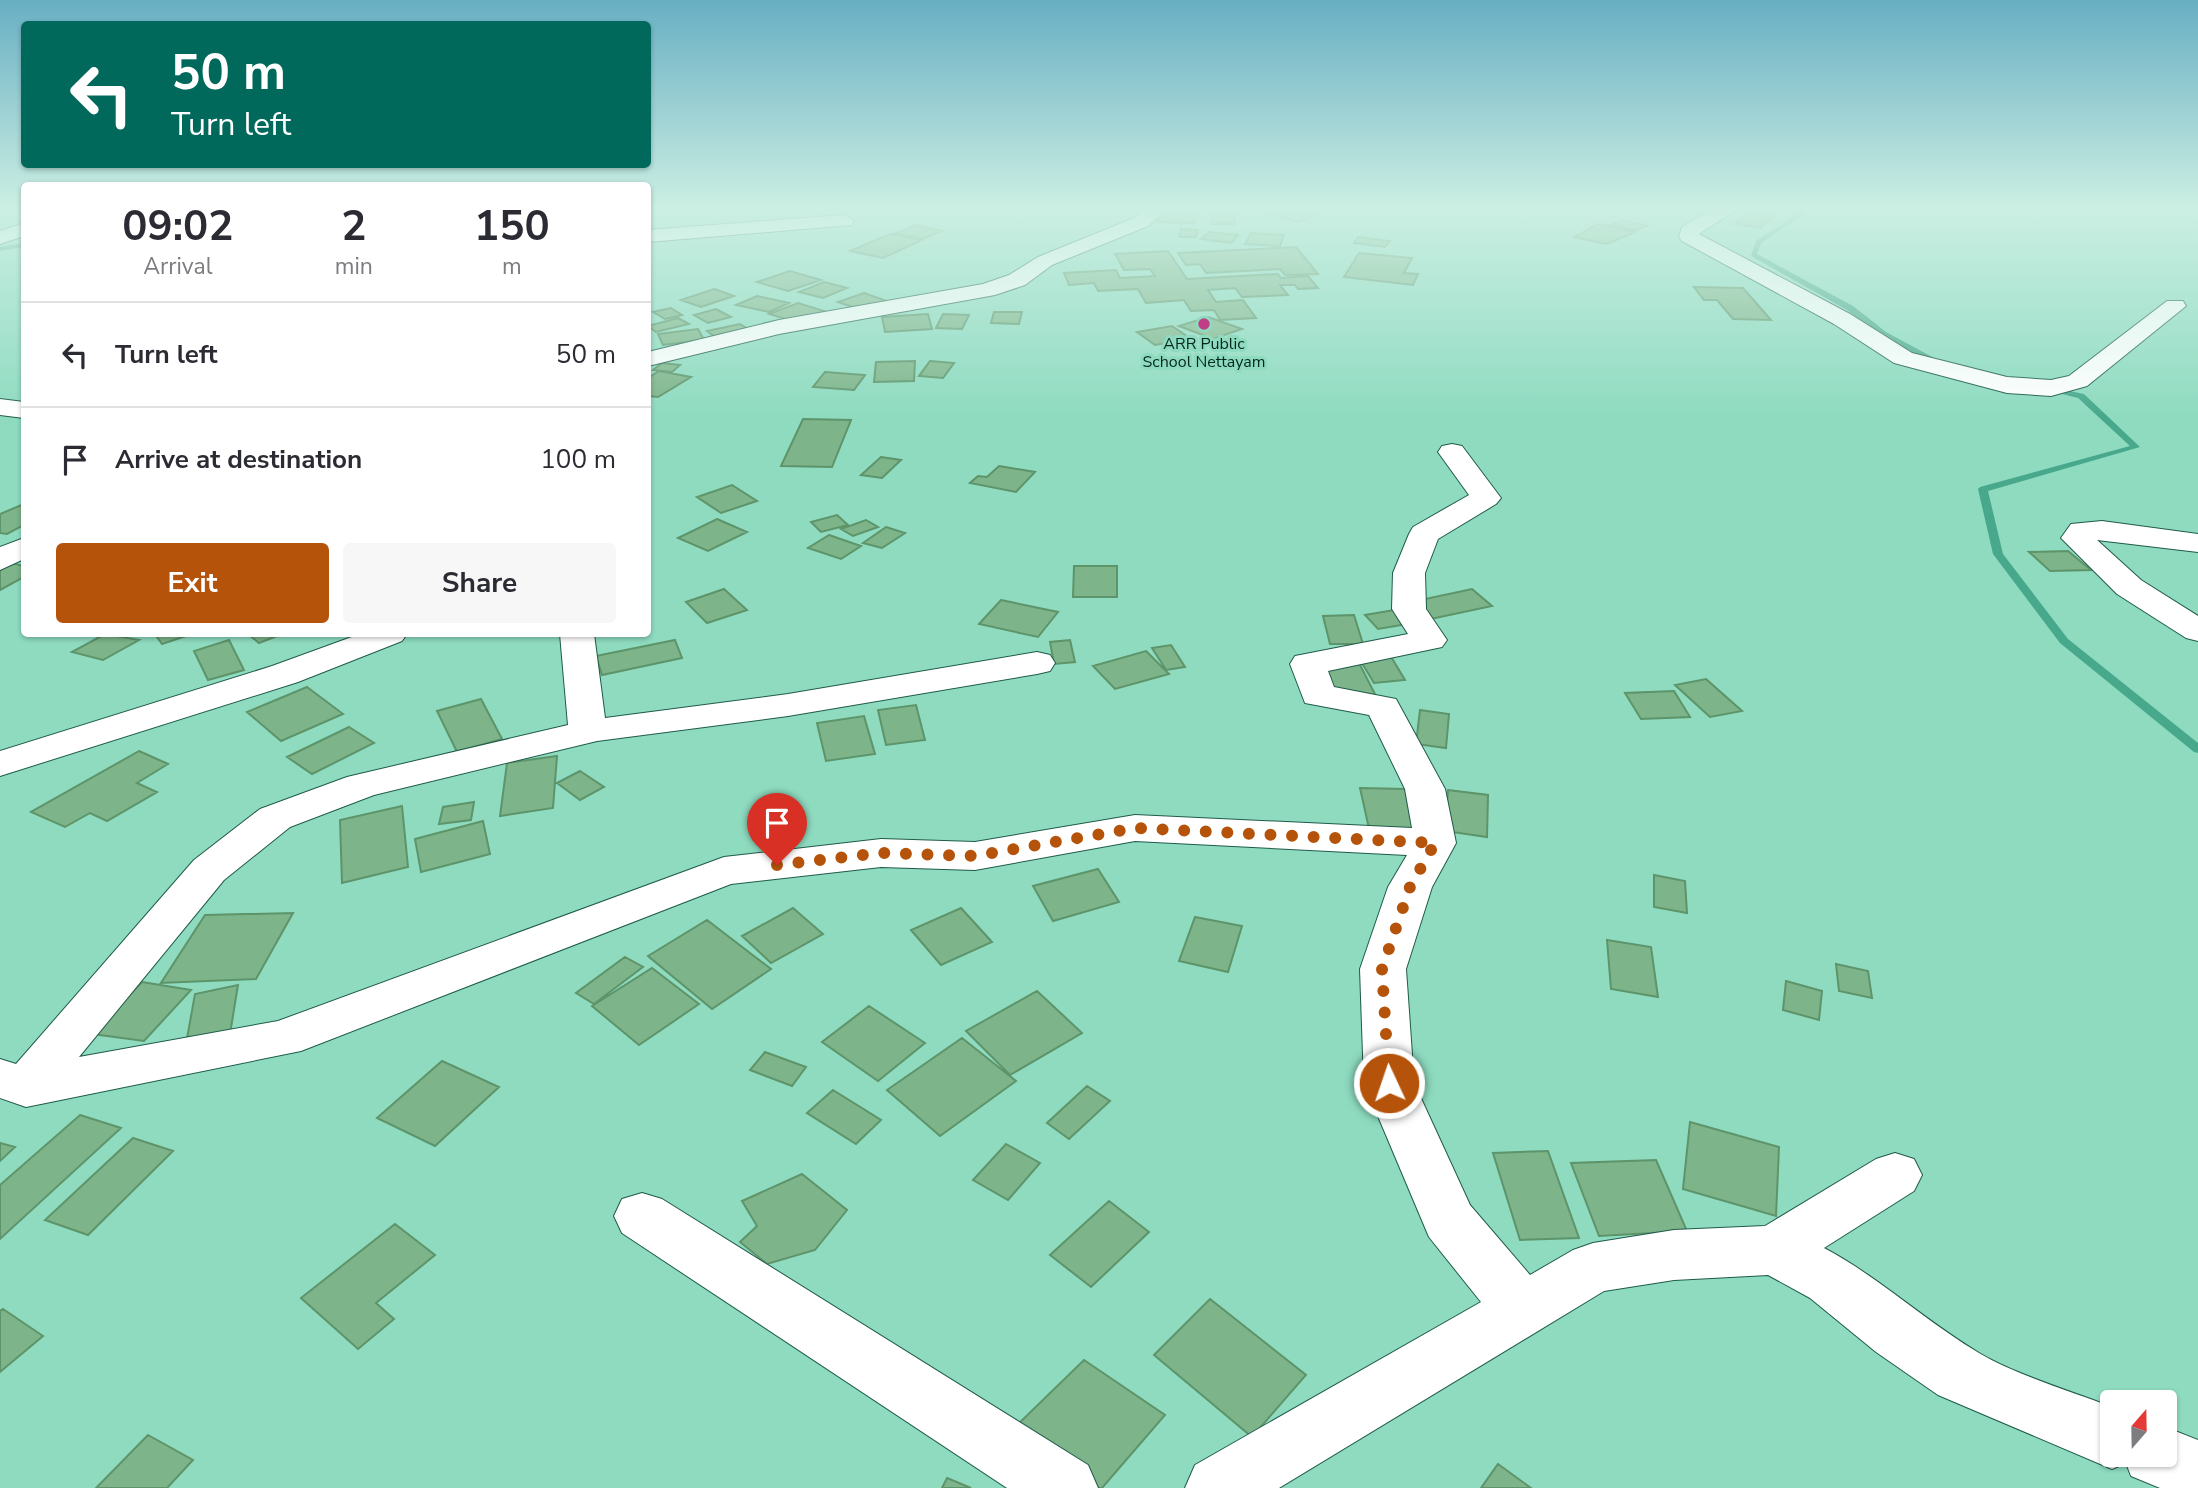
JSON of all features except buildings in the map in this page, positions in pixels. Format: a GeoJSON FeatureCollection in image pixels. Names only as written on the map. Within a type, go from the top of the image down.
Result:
{"type":"FeatureCollection","features":[{"type":"Feature","properties":{"kind":"street"},"geometry":{"type":"LineString","coordinates":[[651,358],[779,327],[987,290],[1021,277]]}},
{"type":"Feature","properties":{"kind":"street"},"geometry":{"type":"LineString","coordinates":[[1764,277],[1842,319],[1903,358],[1979,379],[2051,388],[2078,381],[2175,306]]}},
{"type":"Feature","properties":{"kind":"street"},"geometry":{"type":"LineString","coordinates":[[0,407],[21,410]]}},
{"type":"Feature","properties":{"kind":"street"},"geometry":{"type":"LineString","coordinates":[[1452,452],[1486,498],[1424,534],[1409,573],[1409,610],[1430,640],[1308,664],[1318,695],[1383,707],[1425,789],[1435,843],[1410,887],[1382,969],[1389,1083],[1449,1220],[1522,1309]]}},
{"type":"Feature","properties":{"kind":"street"},"geometry":{"type":"LineString","coordinates":[[2198,543],[2102,530],[2082,531],[2077,538],[2129,587],[2198,631]]}},
{"type":"Feature","properties":{"kind":"street"},"geometry":{"type":"LineString","coordinates":[[0,559],[21,548]]}},
{"type":"Feature","properties":{"kind":"street"},"geometry":{"type":"LineString","coordinates":[[0,764],[285,674],[382,637]]}},
{"type":"Feature","properties":{"kind":"street"},"geometry":{"type":"LineString","coordinates":[[577,637],[588,733]]}},
{"type":"Feature","properties":{"kind":"street"},"geometry":{"type":"LineString","coordinates":[[13,1082],[209,870],[275,818],[360,786],[588,733],[788,705],[1037,663]]}},
{"type":"Feature","properties":{"kind":"street"},"geometry":{"type":"LineString","coordinates":[[13,1082],[284,1038],[724,871],[881,853],[975,856],[1135,828],[1435,843]]}},
{"type":"Feature","properties":{"kind":"street"},"geometry":{"type":"LineString","coordinates":[[1218,1488],[1592,1268],[1674,1255],[1774,1250],[1895,1175]]}},
{"type":"Feature","properties":{"kind":"street"},"geometry":{"type":"LineString","coordinates":[[642,1216],[1065,1488]]}},
{"type":"Feature","properties":{"kind":"street"},"geometry":{"type":"LineString","coordinates":[[1774,1250],[1830,1280],[1897,1333],[1960,1375],[2100,1433]]}},
{"type":"Feature","properties":{"kind":"street"},"geometry":{"type":"LineString","coordinates":[[2177,1463],[2198,1472]]}},
{"type":"Feature","properties":{"kind":"waterway"},"geometry":{"type":"LineString","coordinates":[[1794,277],[1850,308],[1883,334],[1933,361]]}},
{"type":"Feature","properties":{"kind":"waterway"},"geometry":{"type":"LineString","coordinates":[[2049,388],[2081,396],[2136,447],[1983,489],[1998,554],[2064,641],[2198,749]]}},
{"type":"Feature","properties":{"kind":"place","name":"ARR Public School Nettayam"},"geometry":{"type":"Point","coordinates":[1204,324]}},
{"type":"Feature","properties":{"kind":"route"},"geometry":{"type":"LineString","coordinates":[[777,865],[881,853],[975,856],[1135,828],[1435,843],[1410,887],[1382,969],[1389,1083]]}}]}
